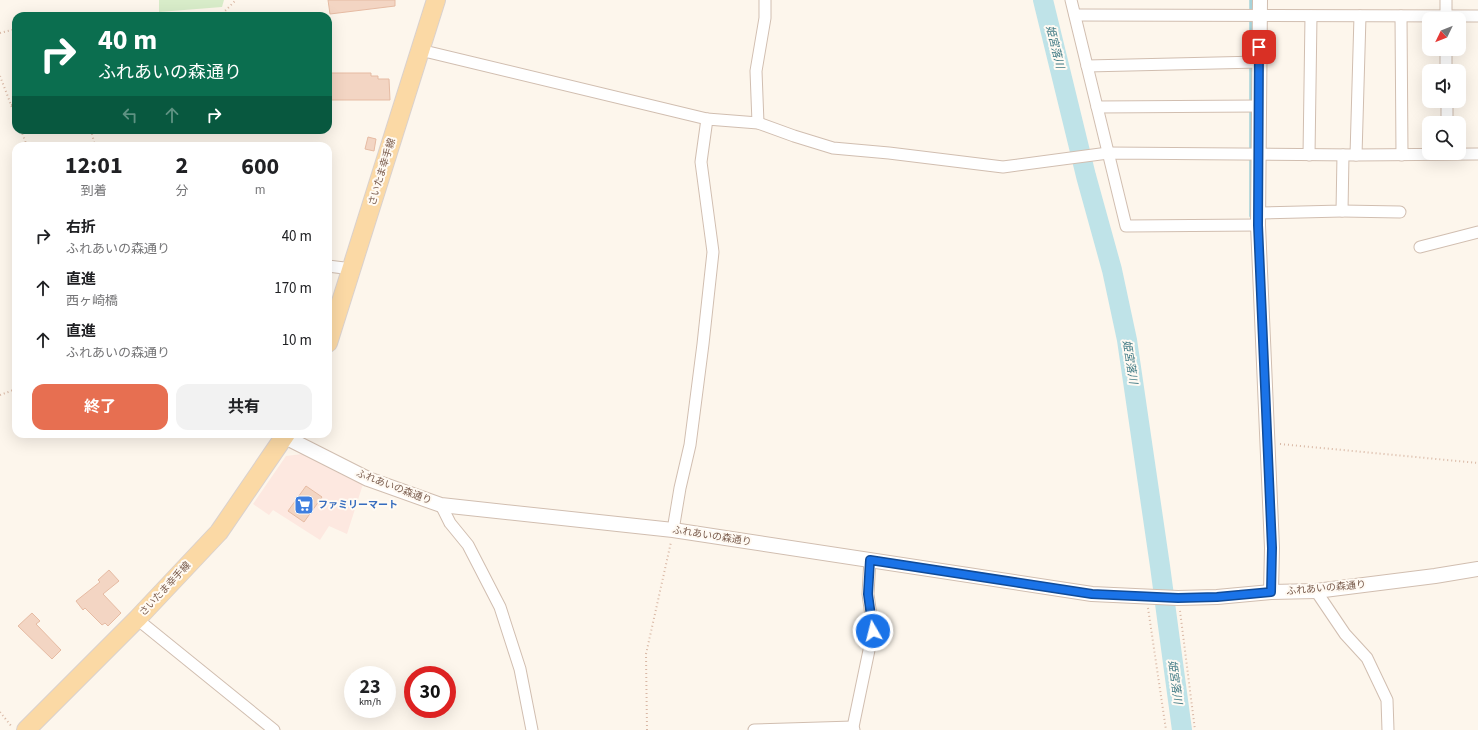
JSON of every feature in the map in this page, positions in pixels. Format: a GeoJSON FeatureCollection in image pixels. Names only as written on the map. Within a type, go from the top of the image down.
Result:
{"type":"FeatureCollection","features":[{"type":"Feature","properties":{"kind":"main road","name":"さいたま幸手線"},"geometry":{"type":"LineString","coordinates":[[332,331],[436,0]]}},
{"type":"Feature","properties":{"kind":"main road","name":"さいたま幸手線"},"geometry":{"type":"LineString","coordinates":[[26,730],[137,619],[219,532],[284,438]]}},
{"type":"Feature","properties":{"kind":"street"},"geometry":{"type":"LineString","coordinates":[[758,123],[756,71],[764,18],[765,0]]}},
{"type":"Feature","properties":{"kind":"street"},"geometry":{"type":"LineString","coordinates":[[1071,0],[1097,107],[1104,153],[1126,226],[1258,219],[1342,211],[1400,212]]}},
{"type":"Feature","properties":{"kind":"street"},"geometry":{"type":"LineString","coordinates":[[1260,0],[1258,219],[1272,548],[1271,592]]}},
{"type":"Feature","properties":{"kind":"street"},"geometry":{"type":"LineString","coordinates":[[1446,0],[1446,12]]}},
{"type":"Feature","properties":{"kind":"street"},"geometry":{"type":"LineString","coordinates":[[1075,15],[1422,17]]}},
{"type":"Feature","properties":{"kind":"street"},"geometry":{"type":"LineString","coordinates":[[1309,155],[1310,16]]}},
{"type":"Feature","properties":{"kind":"street"},"geometry":{"type":"LineString","coordinates":[[1356,155],[1360,16]]}},
{"type":"Feature","properties":{"kind":"street"},"geometry":{"type":"LineString","coordinates":[[1401,16],[1402,155]]}},
{"type":"Feature","properties":{"kind":"street"},"geometry":{"type":"LineString","coordinates":[[1466,17],[1478,16]]}},
{"type":"Feature","properties":{"kind":"street"},"geometry":{"type":"LineString","coordinates":[[420,50],[707,119],[758,123],[833,148],[889,153],[1003,167],[1104,153],[1422,155]]}},
{"type":"Feature","properties":{"kind":"street"},"geometry":{"type":"LineString","coordinates":[[1087,66],[1259,62]]}},
{"type":"Feature","properties":{"kind":"street"},"geometry":{"type":"LineString","coordinates":[[1097,107],[1258,106]]}},
{"type":"Feature","properties":{"kind":"street"},"geometry":{"type":"LineString","coordinates":[[673,530],[680,488],[690,445],[713,252],[701,162],[707,119]]}},
{"type":"Feature","properties":{"kind":"street"},"geometry":{"type":"LineString","coordinates":[[1466,154],[1478,154]]}},
{"type":"Feature","properties":{"kind":"street"},"geometry":{"type":"LineString","coordinates":[[1342,211],[1344,155]]}},
{"type":"Feature","properties":{"kind":"street"},"geometry":{"type":"LineString","coordinates":[[1420,247],[1478,232]]}},
{"type":"Feature","properties":{"kind":"street"},"geometry":{"type":"LineString","coordinates":[[332,266],[352,269]]}},
{"type":"Feature","properties":{"kind":"street","name":"ふれあいの森通り"},"geometry":{"type":"LineString","coordinates":[[292,438],[368,479],[441,505],[673,530],[1092,594],[1176,598],[1217,597],[1271,592],[1316,591],[1478,569]]}},
{"type":"Feature","properties":{"kind":"street"},"geometry":{"type":"LineString","coordinates":[[441,505],[450,523],[468,545],[500,607],[520,669],[532,730]]}},
{"type":"Feature","properties":{"kind":"street"},"geometry":{"type":"LineString","coordinates":[[754,730],[854,729],[873,631],[868,594],[870,560]]}},
{"type":"Feature","properties":{"kind":"street"},"geometry":{"type":"LineString","coordinates":[[1316,591],[1345,634],[1367,658],[1387,700],[1388,730]]}},
{"type":"Feature","properties":{"kind":"street"},"geometry":{"type":"LineString","coordinates":[[137,619],[274,730]]}},
{"type":"Feature","properties":{"kind":"path"},"geometry":{"type":"LineString","coordinates":[[224,12],[236,0]]}},
{"type":"Feature","properties":{"kind":"path"},"geometry":{"type":"LineString","coordinates":[[0,33],[12,30]]}},
{"type":"Feature","properties":{"kind":"path"},"geometry":{"type":"LineString","coordinates":[[0,76],[11,105]]}},
{"type":"Feature","properties":{"kind":"path"},"geometry":{"type":"LineString","coordinates":[[0,395],[12,390]]}},
{"type":"Feature","properties":{"kind":"path"},"geometry":{"type":"LineString","coordinates":[[1268,442],[1478,463]]}},
{"type":"Feature","properties":{"kind":"path"},"geometry":{"type":"LineString","coordinates":[[647,730],[646,654],[673,530]]}},
{"type":"Feature","properties":{"kind":"path"},"geometry":{"type":"LineString","coordinates":[[1149,597],[1166,730]]}},
{"type":"Feature","properties":{"kind":"path"},"geometry":{"type":"LineString","coordinates":[[1176,598],[1195,730]]}},
{"type":"Feature","properties":{"kind":"path"},"geometry":{"type":"LineString","coordinates":[[0,712],[14,730]]}},
{"type":"Feature","properties":{"kind":"shaded area"},"geometry":{"type":"Polygon","coordinates":[[[302,454],[363,484],[347,534],[329,526],[320,540],[273,510],[269,515],[253,504],[286,456],[302,454]]]}},
{"type":"Feature","properties":{"kind":"green space"},"geometry":{"type":"Polygon","coordinates":[[[159,0],[224,0],[222,7],[159,12],[159,0]]]}},
{"type":"Feature","properties":{"kind":"building"},"geometry":{"type":"Polygon","coordinates":[[[328,0],[395,0],[395,6],[332,14],[332,12],[330,12],[328,0]]]}},
{"type":"Feature","properties":{"kind":"building"},"geometry":{"type":"Polygon","coordinates":[[[332,73],[371,73],[371,76],[378,76],[378,79],[389,79],[390,100],[332,100],[332,73]]]}},
{"type":"Feature","properties":{"kind":"building"},"geometry":{"type":"Polygon","coordinates":[[[368,137],[376,139],[374,151],[365,149],[368,137]]]}},
{"type":"Feature","properties":{"kind":"building"},"geometry":{"type":"Polygon","coordinates":[[[306,486],[322,497],[304,522],[288,511],[306,486]]]}},
{"type":"Feature","properties":{"kind":"building"},"geometry":{"type":"Polygon","coordinates":[[[109,570],[119,581],[103,594],[121,613],[108,626],[105,623],[102,625],[85,608],[83,610],[76,601],[100,582],[98,580],[109,570]]]}},
{"type":"Feature","properties":{"kind":"building"},"geometry":{"type":"Polygon","coordinates":[[[32,613],[40,621],[36,624],[61,650],[52,659],[18,626],[32,613]]]}},
{"type":"Feature","properties":{"kind":"waterway","name":"姫宮落川"},"geometry":{"type":"LineString","coordinates":[[1043,0],[1086,176],[1112,270],[1127,340],[1182,730]]}},
{"type":"Feature","properties":{"kind":"waterway"},"geometry":{"type":"LineString","coordinates":[[1251,0],[1251,216]]}},
{"type":"Feature","properties":{"kind":"place","name":"ファミリーマート"},"geometry":{"type":"Point","coordinates":[304,505]}},
{"type":"Feature","properties":{"kind":"route"},"geometry":{"type":"LineString","coordinates":[[873,631],[868,594],[870,560],[1092,594],[1178,598],[1217,597],[1271,592],[1272,548],[1258,225],[1259,47]]}}]}
